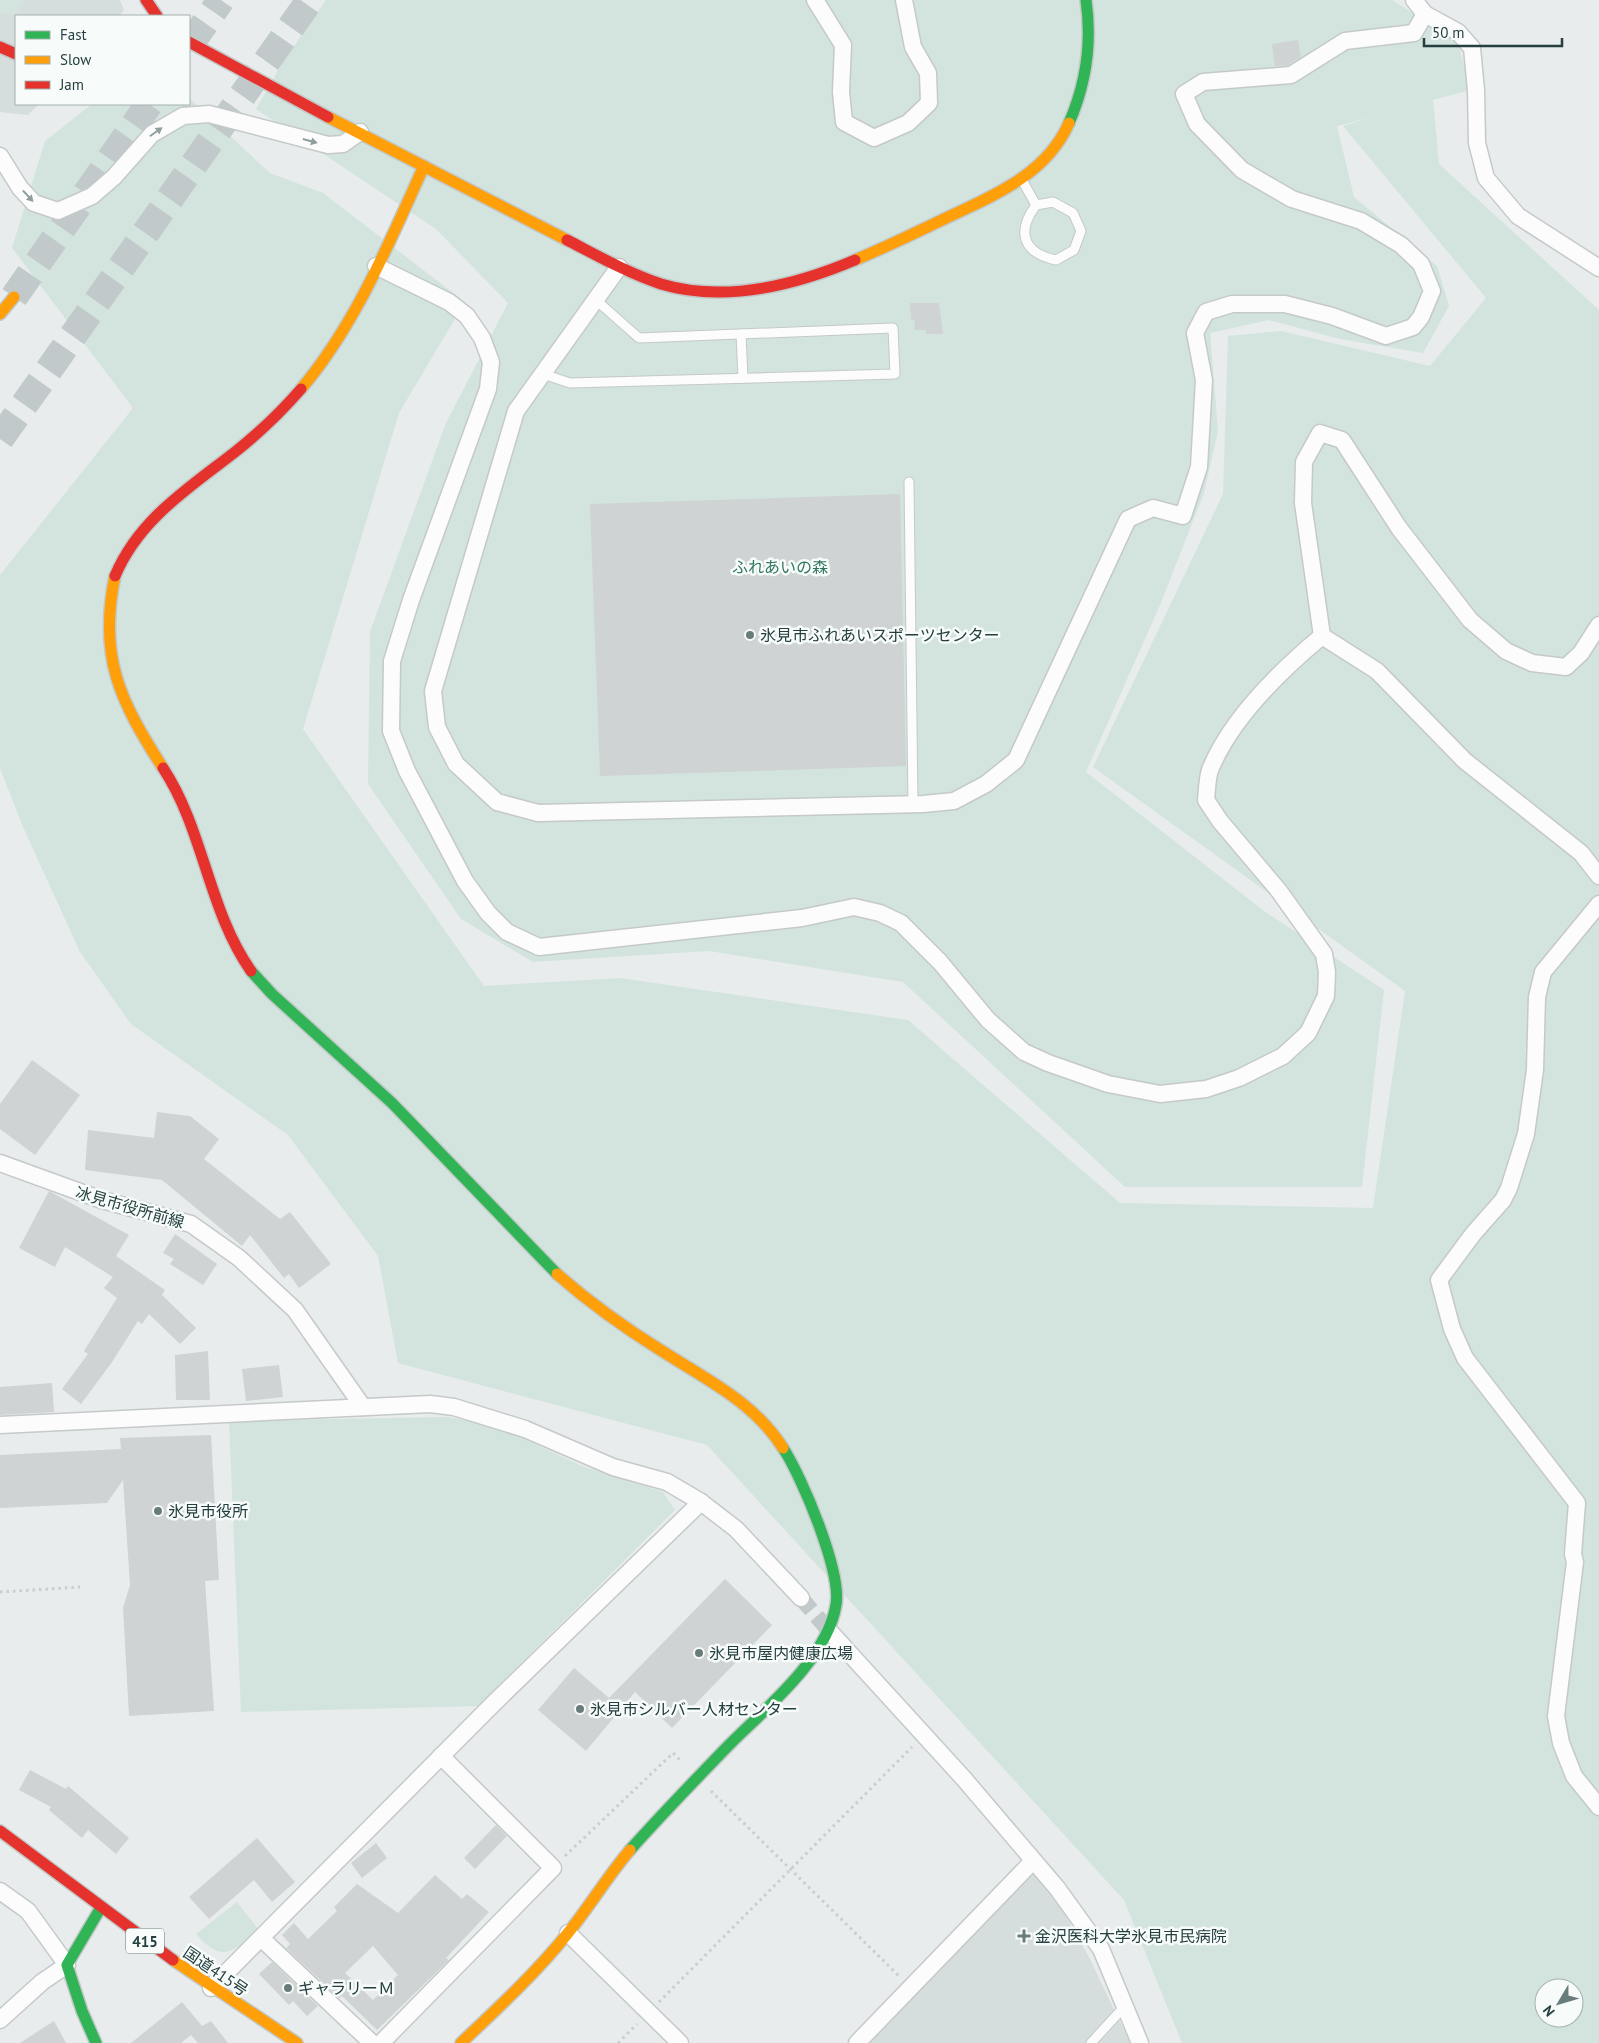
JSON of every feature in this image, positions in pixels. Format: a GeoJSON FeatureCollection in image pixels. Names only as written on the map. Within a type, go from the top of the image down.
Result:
{"type":"FeatureCollection","features":[{"type":"Feature","properties":{"kind":"main road"},"geometry":{"type":"LineString","coordinates":[[146,0],[156,15]]}},
{"type":"Feature","properties":{"kind":"main road"},"geometry":{"type":"LineString","coordinates":[[190,43],[257,80],[618,267],[675,287],[744,290],[805,279],[884,247],[975,204],[1021,178],[1043,162],[1067,130],[1087,67],[1090,36],[1086,0]]}},
{"type":"Feature","properties":{"kind":"main road"},"geometry":{"type":"LineString","coordinates":[[0,47],[15,54]]}},
{"type":"Feature","properties":{"kind":"main road"},"geometry":{"type":"LineString","coordinates":[[424,166],[343,333],[309,380],[275,418],[234,452],[168,501],[140,529],[122,558],[111,594],[107,638],[118,688],[139,730],[173,784],[191,823],[212,890],[233,946],[260,982],[404,1114],[527,1245],[578,1292],[624,1327],[748,1405],[768,1428],[793,1464],[812,1508],[830,1564],[837,1594],[832,1620],[820,1644],[801,1672],[659,1817],[612,1871],[568,1933],[518,1988],[461,2043]]}},
{"type":"Feature","properties":{"kind":"main road"},"geometry":{"type":"LineString","coordinates":[[0,314],[14,296]]}},
{"type":"Feature","properties":{"kind":"main road","name":"国道415号"},"geometry":{"type":"LineString","coordinates":[[0,1831],[100,1909],[211,1988],[297,2043]]}},
{"type":"Feature","properties":{"kind":"main road"},"geometry":{"type":"LineString","coordinates":[[96,2043],[82,2011],[66,1964],[100,1909]]}},
{"type":"Feature","properties":{"kind":"street"},"geometry":{"type":"LineString","coordinates":[[815,0],[842,45],[841,92],[844,122],[874,138],[908,123],[929,103],[928,73],[913,47],[904,0]]}},
{"type":"Feature","properties":{"kind":"street"},"geometry":{"type":"LineString","coordinates":[[1414,0],[1425,14],[1458,32],[1472,48],[1476,90],[1477,143],[1486,178],[1518,216],[1599,268]]}},
{"type":"Feature","properties":{"kind":"street"},"geometry":{"type":"LineString","coordinates":[[618,267],[516,411],[433,691],[437,728],[456,764],[497,802],[538,813],[913,805],[954,801],[986,784],[1016,760],[1128,519],[1153,508],[1183,516],[1199,467],[1204,380],[1195,333],[1206,312],[1232,304],[1285,304],[1332,316],[1386,336],[1412,327],[1421,317],[1432,291],[1421,264],[1401,245],[1361,221],[1292,199],[1242,170],[1197,124],[1184,94],[1203,82],[1291,74],[1345,41],[1414,33],[1425,14]]}},
{"type":"Feature","properties":{"kind":"street"},"geometry":{"type":"LineString","coordinates":[[0,156],[20,188],[34,203],[58,211],[92,196],[114,177],[152,134],[183,116],[210,114],[328,145],[343,144],[360,132]]}},
{"type":"Feature","properties":{"kind":"street"},"geometry":{"type":"LineString","coordinates":[[376,266],[449,302],[467,316],[482,338],[492,362],[488,389],[411,600],[392,661],[391,731],[407,771],[465,881],[488,913],[507,932],[539,947],[802,918],[854,907],[880,913],[901,923],[940,962],[988,1020],[1024,1052],[1048,1063],[1108,1084],[1160,1094],[1206,1089],[1239,1078],[1284,1056],[1308,1033],[1326,996],[1327,972],[1324,954],[1279,891],[1220,822],[1206,800],[1210,771],[1234,726],[1293,660],[1322,636]]}},
{"type":"Feature","properties":{"kind":"street"},"geometry":{"type":"LineString","coordinates":[[1599,625],[1581,653],[1566,667],[1532,663],[1506,651],[1470,620],[1399,528],[1342,440],[1320,433],[1304,462],[1303,502],[1322,636],[1377,671],[1465,761],[1581,853],[1599,876]]}},
{"type":"Feature","properties":{"kind":"street"},"geometry":{"type":"LineString","coordinates":[[1599,904],[1543,972],[1536,997],[1535,1070],[1526,1134],[1509,1188],[1503,1200],[1473,1234],[1439,1280],[1452,1329],[1465,1358],[1577,1503],[1573,1554],[1575,1562],[1556,1716],[1561,1742],[1574,1776],[1599,1807]]}},
{"type":"Feature","properties":{"kind":"street","name":"冰見市役所前線"},"geometry":{"type":"LineString","coordinates":[[0,1164],[102,1200],[191,1224],[239,1258],[295,1310],[363,1407]]}},
{"type":"Feature","properties":{"kind":"street"},"geometry":{"type":"LineString","coordinates":[[0,1424],[430,1404],[454,1407],[525,1429],[613,1467],[667,1482],[701,1502],[736,1529],[802,1598]]}},
{"type":"Feature","properties":{"kind":"street"},"geometry":{"type":"LineString","coordinates":[[211,1988],[441,1756],[701,1502]]}},
{"type":"Feature","properties":{"kind":"street"},"geometry":{"type":"LineString","coordinates":[[831,1633],[924,1735],[1057,1888],[1101,1949],[1140,2043]]}},
{"type":"Feature","properties":{"kind":"street"},"geometry":{"type":"LineString","coordinates":[[381,2043],[553,1868],[441,1756]]}},
{"type":"Feature","properties":{"kind":"street"},"geometry":{"type":"LineString","coordinates":[[857,2043],[1033,1860]]}},
{"type":"Feature","properties":{"kind":"street"},"geometry":{"type":"LineString","coordinates":[[0,1891],[28,1912],[66,1964],[42,1982],[0,2020]]}},
{"type":"Feature","properties":{"kind":"street"},"geometry":{"type":"LineString","coordinates":[[568,1933],[680,2043]]}},
{"type":"Feature","properties":{"kind":"street"},"geometry":{"type":"LineString","coordinates":[[261,1938],[372,2043]]}},
{"type":"Feature","properties":{"kind":"lane"},"geometry":{"type":"LineString","coordinates":[[1021,178],[1036,205]]}},
{"type":"Feature","properties":{"kind":"lane"},"geometry":{"type":"LineString","coordinates":[[1053,202],[1073,214],[1081,231],[1074,250],[1056,260],[1041,257],[1027,244],[1025,228],[1028,216],[1036,205],[1053,202]]}},
{"type":"Feature","properties":{"kind":"lane"},"geometry":{"type":"LineString","coordinates":[[543,374],[570,383],[895,374],[892,328],[639,338],[596,300]]}},
{"type":"Feature","properties":{"kind":"lane"},"geometry":{"type":"LineString","coordinates":[[741,334],[743,378]]}},
{"type":"Feature","properties":{"kind":"lane"},"geometry":{"type":"LineString","coordinates":[[909,482],[913,805]]}},
{"type":"Feature","properties":{"kind":"lane"},"geometry":{"type":"LineString","coordinates":[[1090,2043],[1124,2007]]}},
{"type":"Feature","properties":{"kind":"path"},"geometry":{"type":"LineString","coordinates":[[0,1592],[80,1587]]}},
{"type":"Feature","properties":{"kind":"path"},"geometry":{"type":"LineString","coordinates":[[618,2043],[924,1735]]}},
{"type":"Feature","properties":{"kind":"path"},"geometry":{"type":"LineString","coordinates":[[553,1868],[673,1753],[682,1762]]}},
{"type":"Feature","properties":{"kind":"path"},"geometry":{"type":"LineString","coordinates":[[708,1788],[911,1989]]}},
{"type":"Feature","properties":{"kind":"shaded area"},"geometry":{"type":"Polygon","coordinates":[[[0,0],[120,0],[124,10],[120,15],[15,15],[15,105],[38,105],[28,115],[0,112],[0,0]]]}},
{"type":"Feature","properties":{"kind":"shaded area","name":"金沢医科大学氷見市民病院"},"geometry":{"type":"Polygon","coordinates":[[[1033,1873],[1064,1913],[1090,1959],[1130,2043],[867,2043],[1033,1873]]]}},
{"type":"Feature","properties":{"kind":"green space"},"geometry":{"type":"Polygon","coordinates":[[[0,0],[24,0],[15,15],[0,13],[0,0]]]}},
{"type":"Feature","properties":{"kind":"green space","name":"ふれあいの森"},"geometry":{"type":"Polygon","coordinates":[[[326,0],[1392,0],[1458,41],[1470,90],[1433,100],[1439,164],[1599,310],[1599,2043],[1182,2043],[1124,1900],[707,1445],[398,1363],[378,1256],[288,1135],[131,1024],[80,952],[23,827],[0,768],[0,575],[133,408],[12,248],[45,141],[91,105],[190,105],[190,99],[270,173],[323,193],[465,302],[399,413],[303,729],[484,986],[620,978],[908,1020],[1120,1203],[1373,1208],[1405,991],[1093,767],[1223,494],[1228,336],[1281,331],[1430,366],[1486,298],[1343,126],[1368,118],[1337,126],[1354,197],[1437,266],[1449,306],[1423,353],[1340,339],[1269,320],[1210,333],[1218,431],[1204,493],[1160,605],[1086,772],[1264,911],[1384,990],[1362,1187],[1125,1187],[903,982],[709,951],[533,962],[461,919],[368,784],[370,632],[446,423],[508,303],[436,229],[256,109],[281,65],[326,0]]]}},
{"type":"Feature","properties":{"kind":"green space"},"geometry":{"type":"Polygon","coordinates":[[[448,1417],[496,1426],[582,1466],[663,1492],[675,1510],[478,1706],[241,1712],[229,1421],[448,1417]]]}},
{"type":"Feature","properties":{"kind":"green space"},"geometry":{"type":"Polygon","coordinates":[[[237,1902],[259,1930],[235,1949],[228,1952],[221,1952],[205,1944],[196,1934],[237,1902]]]}},
{"type":"Feature","properties":{"kind":"building"},"geometry":{"type":"Polygon","coordinates":[[[1298,40],[1301,57],[1288,65],[1275,66],[1272,44],[1298,40]]]}},
{"type":"Feature","properties":{"kind":"building"},"geometry":{"type":"Polygon","coordinates":[[[910,303],[939,303],[943,334],[926,334],[926,330],[914,330],[915,320],[911,320],[910,303]]]}},
{"type":"Feature","properties":{"kind":"building","name":"氷見市ふれあいスポーツセンター"},"geometry":{"type":"Polygon","coordinates":[[[900,494],[906,766],[600,776],[590,504],[900,494]]]}},
{"type":"Feature","properties":{"kind":"building"},"geometry":{"type":"Polygon","coordinates":[[[32,1060],[80,1095],[35,1155],[0,1129],[0,1104],[32,1060]]]}},
{"type":"Feature","properties":{"kind":"building"},"geometry":{"type":"Polygon","coordinates":[[[157,1112],[190,1116],[219,1139],[204,1159],[280,1219],[290,1212],[331,1264],[299,1288],[289,1274],[284,1278],[250,1235],[242,1246],[162,1180],[85,1170],[88,1130],[154,1138],[157,1112]]]}},
{"type":"Feature","properties":{"kind":"building"},"geometry":{"type":"Polygon","coordinates":[[[49,1191],[129,1235],[116,1256],[165,1290],[162,1295],[196,1328],[180,1344],[149,1314],[142,1324],[138,1321],[112,1362],[81,1404],[62,1389],[88,1354],[84,1351],[117,1298],[104,1288],[113,1277],[65,1247],[55,1267],[19,1248],[49,1191]]]}},
{"type":"Feature","properties":{"kind":"building"},"geometry":{"type":"Polygon","coordinates":[[[175,1234],[217,1264],[203,1285],[170,1264],[174,1259],[163,1253],[175,1234]]]}},
{"type":"Feature","properties":{"kind":"building"},"geometry":{"type":"Polygon","coordinates":[[[208,1351],[210,1400],[176,1400],[175,1355],[208,1351]]]}},
{"type":"Feature","properties":{"kind":"building"},"geometry":{"type":"Polygon","coordinates":[[[279,1365],[283,1397],[246,1401],[242,1369],[279,1365]]]}},
{"type":"Feature","properties":{"kind":"building"},"geometry":{"type":"Polygon","coordinates":[[[52,1383],[54,1412],[0,1415],[0,1387],[52,1383]]]}},
{"type":"Feature","properties":{"kind":"building"},"geometry":{"type":"Polygon","coordinates":[[[211,1435],[219,1580],[205,1581],[214,1711],[129,1716],[123,1608],[130,1585],[123,1480],[107,1503],[0,1508],[0,1455],[121,1449],[120,1438],[211,1435]]]}},
{"type":"Feature","properties":{"kind":"building","name":"氷見市屋内健康広場"},"geometry":{"type":"Polygon","coordinates":[[[725,1579],[772,1625],[672,1728],[635,1692],[586,1751],[538,1710],[574,1668],[609,1698],[725,1579]]]}},
{"type":"Feature","properties":{"kind":"building"},"geometry":{"type":"Polygon","coordinates":[[[30,1770],[66,1789],[68,1786],[129,1838],[116,1854],[88,1830],[82,1838],[49,1810],[51,1807],[19,1790],[30,1770]]]}},
{"type":"Feature","properties":{"kind":"building"},"geometry":{"type":"Polygon","coordinates":[[[496,1825],[507,1836],[475,1869],[464,1858],[496,1825]]]}},
{"type":"Feature","properties":{"kind":"building"},"geometry":{"type":"Polygon","coordinates":[[[257,1838],[295,1882],[272,1902],[254,1880],[209,1919],[189,1897],[257,1838]]]}},
{"type":"Feature","properties":{"kind":"building"},"geometry":{"type":"Polygon","coordinates":[[[376,1843],[387,1858],[362,1878],[351,1863],[376,1843]]]}},
{"type":"Feature","properties":{"kind":"building"},"geometry":{"type":"Polygon","coordinates":[[[435,1875],[462,1899],[467,1894],[489,1912],[446,1958],[449,1960],[377,2030],[342,1996],[340,1998],[286,1948],[290,1944],[282,1935],[294,1923],[308,1939],[337,1911],[334,1907],[357,1884],[398,1913],[435,1875]],[[373,1946],[345,1973],[373,2000],[398,1975],[373,1946]]]}},
{"type":"Feature","properties":{"kind":"building","name":"ギャラリーＭ"},"geometry":{"type":"Polygon","coordinates":[[[272,1962],[318,2006],[307,2016],[293,2001],[289,2005],[259,1974],[272,1962]]]}},
{"type":"Feature","properties":{"kind":"building"},"geometry":{"type":"Polygon","coordinates":[[[182,2002],[202,2026],[211,2021],[228,2043],[198,2043],[191,2035],[181,2043],[131,2043],[182,2002]]]}},
{"type":"Feature","properties":{"kind":"building"},"geometry":{"type":"Polygon","coordinates":[[[54,2021],[66,2043],[20,2043],[54,2021]]]}},
{"type":"Feature","properties":{"kind":"tunnel"},"geometry":{"type":"LineString","coordinates":[[190,45],[221,0]]}},
{"type":"Feature","properties":{"kind":"tunnel"},"geometry":{"type":"LineString","coordinates":[[0,439],[310,0]]}},
{"type":"Feature","properties":{"kind":"tunnel"},"geometry":{"type":"LineString","coordinates":[[14,297],[148,105]]}},
{"type":"Feature","properties":{"kind":"tunnel"},"geometry":{"type":"LineString","coordinates":[[801,1598],[831,1633]]}},
{"type":"Feature","properties":{"kind":"traffic: fast"},"geometry":{"type":"LineString","coordinates":[[1069,123],[1080,93],[1086,63],[1088,47],[1086,0]]}},
{"type":"Feature","properties":{"kind":"traffic: fast"},"geometry":{"type":"LineString","coordinates":[[251,971],[272,994],[392,1103],[557,1274]]}},
{"type":"Feature","properties":{"kind":"traffic: fast"},"geometry":{"type":"LineString","coordinates":[[630,1850],[729,1745],[777,1699],[808,1663],[821,1644],[830,1625],[836,1605],[836,1590],[827,1548],[810,1502],[783,1448]]}},
{"type":"Feature","properties":{"kind":"traffic: fast"},"geometry":{"type":"LineString","coordinates":[[96,2043],[82,2011],[67,1965],[100,1909]]}},
{"type":"Feature","properties":{"kind":"traffic: slow"},"geometry":{"type":"LineString","coordinates":[[328,117],[567,240]]}},
{"type":"Feature","properties":{"kind":"traffic: slow"},"geometry":{"type":"LineString","coordinates":[[855,260],[979,203],[1015,183],[1046,157],[1059,141],[1069,123]]}},
{"type":"Feature","properties":{"kind":"traffic: slow"},"geometry":{"type":"LineString","coordinates":[[301,389],[321,364],[355,310],[384,253],[424,166]]}},
{"type":"Feature","properties":{"kind":"traffic: slow"},"geometry":{"type":"LineString","coordinates":[[0,314],[14,297]]}},
{"type":"Feature","properties":{"kind":"traffic: slow"},"geometry":{"type":"LineString","coordinates":[[115,576],[110,605],[109,631],[111,655],[116,677],[135,721],[163,768]]}},
{"type":"Feature","properties":{"kind":"traffic: slow"},"geometry":{"type":"LineString","coordinates":[[557,1274],[621,1324],[712,1382],[744,1405],[771,1432],[783,1448]]}},
{"type":"Feature","properties":{"kind":"traffic: slow"},"geometry":{"type":"LineString","coordinates":[[461,2043],[556,1948],[630,1850]]}},
{"type":"Feature","properties":{"kind":"traffic: slow"},"geometry":{"type":"LineString","coordinates":[[173,1960],[297,2043]]}},
{"type":"Feature","properties":{"kind":"traffic: jam"},"geometry":{"type":"LineString","coordinates":[[146,0],[156,15]]}},
{"type":"Feature","properties":{"kind":"traffic: jam"},"geometry":{"type":"LineString","coordinates":[[190,43],[328,117]]}},
{"type":"Feature","properties":{"kind":"traffic: jam"},"geometry":{"type":"LineString","coordinates":[[0,47],[15,54]]}},
{"type":"Feature","properties":{"kind":"traffic: jam"},"geometry":{"type":"LineString","coordinates":[[567,240],[649,280],[685,289],[710,292],[735,291],[784,284],[855,260]]}},
{"type":"Feature","properties":{"kind":"traffic: jam"},"geometry":{"type":"LineString","coordinates":[[115,576],[125,556],[151,521],[183,492],[253,437],[301,389]]}},
{"type":"Feature","properties":{"kind":"traffic: jam"},"geometry":{"type":"LineString","coordinates":[[163,768],[177,792],[188,817],[225,922],[251,971]]}},
{"type":"Feature","properties":{"kind":"traffic: jam"},"geometry":{"type":"LineString","coordinates":[[0,1831],[173,1960]]}},
{"type":"Feature","properties":{"kind":"place","name":"氷見市ふれあいスポーツセンター"},"geometry":{"type":"Point","coordinates":[750,635]}},
{"type":"Feature","properties":{"kind":"place","name":"氷見市役所"},"geometry":{"type":"Point","coordinates":[158,1511]}},
{"type":"Feature","properties":{"kind":"place","name":"氷見市屋内健康広場"},"geometry":{"type":"Point","coordinates":[699,1653]}},
{"type":"Feature","properties":{"kind":"place","name":"氷見市シルバー人材センター"},"geometry":{"type":"Point","coordinates":[580,1709]}},
{"type":"Feature","properties":{"kind":"place","name":"金沢医科大学氷見市民病院"},"geometry":{"type":"Point","coordinates":[1024,1936]}},
{"type":"Feature","properties":{"kind":"place","name":"ギャラリーＭ"},"geometry":{"type":"Point","coordinates":[288,1988]}}]}
